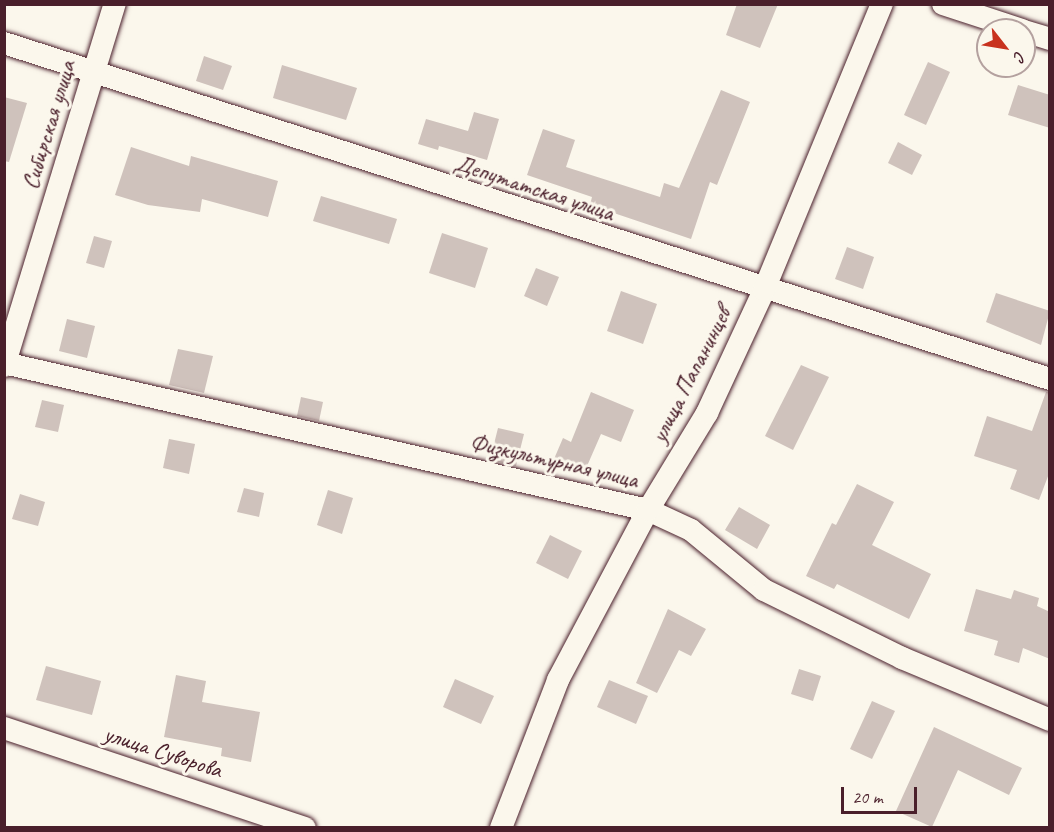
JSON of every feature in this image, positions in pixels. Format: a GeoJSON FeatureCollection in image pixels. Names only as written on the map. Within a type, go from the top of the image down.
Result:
{"type":"FeatureCollection","features":[{"type":"Feature","properties":{"kind":"street","name":"Сибирская улица"},"geometry":{"type":"LineString","coordinates":[[5,364],[92,73],[115,4]]}},
{"type":"Feature","properties":{"kind":"street","name":"улица Папанинцев"},"geometry":{"type":"LineString","coordinates":[[501,828],[558,680],[648,510],[707,413],[764,290],[882,4]]}},
{"type":"Feature","properties":{"kind":"street"},"geometry":{"type":"LineString","coordinates":[[943,4],[986,18]]}},
{"type":"Feature","properties":{"kind":"street","name":"Депутатская улица"},"geometry":{"type":"LineString","coordinates":[[4,43],[764,290],[1050,379]]}},
{"type":"Feature","properties":{"kind":"street","name":"Физкультурная улица"},"geometry":{"type":"LineString","coordinates":[[5,364],[648,510],[691,530],[764,590],[902,658],[1050,720]]}},
{"type":"Feature","properties":{"kind":"street","name":"улица Суворова"},"geometry":{"type":"LineString","coordinates":[[4,728],[305,828]]}},
{"type":"Feature","properties":{"kind":"building"},"geometry":{"type":"Polygon","coordinates":[[[737,4],[778,4],[760,48],[726,35],[737,4]]]}},
{"type":"Feature","properties":{"kind":"building"},"geometry":{"type":"Polygon","coordinates":[[[204,56],[232,66],[223,90],[196,81],[204,56]]]}},
{"type":"Feature","properties":{"kind":"building"},"geometry":{"type":"Polygon","coordinates":[[[928,62],[950,72],[926,125],[904,115],[928,62]]]}},
{"type":"Feature","properties":{"kind":"building"},"geometry":{"type":"Polygon","coordinates":[[[282,65],[357,88],[346,120],[273,98],[282,65]]]}},
{"type":"Feature","properties":{"kind":"building"},"geometry":{"type":"Polygon","coordinates":[[[1018,85],[1050,95],[1050,128],[1008,115],[1018,85]]]}},
{"type":"Feature","properties":{"kind":"building"},"geometry":{"type":"Polygon","coordinates":[[[721,90],[750,102],[717,185],[710,182],[691,239],[590,205],[592,197],[527,175],[543,129],[575,140],[566,167],[660,197],[664,183],[679,188],[721,90]]]}},
{"type":"Feature","properties":{"kind":"building"},"geometry":{"type":"Polygon","coordinates":[[[4,97],[27,103],[9,162],[4,161],[4,97]]]}},
{"type":"Feature","properties":{"kind":"building"},"geometry":{"type":"Polygon","coordinates":[[[474,112],[499,119],[487,160],[439,146],[438,150],[418,144],[426,119],[468,131],[474,112]]]}},
{"type":"Feature","properties":{"kind":"building"},"geometry":{"type":"Polygon","coordinates":[[[898,142],[922,155],[912,175],[888,163],[898,142]]]}},
{"type":"Feature","properties":{"kind":"building"},"geometry":{"type":"Polygon","coordinates":[[[131,147],[189,166],[191,156],[278,181],[268,217],[202,199],[200,212],[148,205],[115,195],[131,147]]]}},
{"type":"Feature","properties":{"kind":"building"},"geometry":{"type":"Polygon","coordinates":[[[321,196],[397,219],[389,244],[313,221],[321,196]]]}},
{"type":"Feature","properties":{"kind":"building"},"geometry":{"type":"Polygon","coordinates":[[[442,233],[488,248],[475,288],[429,273],[442,233]]]}},
{"type":"Feature","properties":{"kind":"building"},"geometry":{"type":"Polygon","coordinates":[[[94,236],[112,241],[104,268],[86,263],[94,236]]]}},
{"type":"Feature","properties":{"kind":"building"},"geometry":{"type":"Polygon","coordinates":[[[847,247],[874,257],[863,289],[835,279],[847,247]]]}},
{"type":"Feature","properties":{"kind":"building"},"geometry":{"type":"Polygon","coordinates":[[[536,268],[559,277],[547,306],[524,296],[536,268]]]}},
{"type":"Feature","properties":{"kind":"building"},"geometry":{"type":"Polygon","coordinates":[[[621,291],[657,304],[643,344],[607,331],[621,291]]]}},
{"type":"Feature","properties":{"kind":"building"},"geometry":{"type":"Polygon","coordinates":[[[996,293],[1050,311],[1041,345],[986,322],[996,293]]]}},
{"type":"Feature","properties":{"kind":"building"},"geometry":{"type":"Polygon","coordinates":[[[67,319],[95,326],[87,358],[59,351],[67,319]]]}},
{"type":"Feature","properties":{"kind":"building"},"geometry":{"type":"Polygon","coordinates":[[[178,349],[213,356],[204,393],[169,385],[178,349]]]}},
{"type":"Feature","properties":{"kind":"building"},"geometry":{"type":"Polygon","coordinates":[[[801,365],[829,377],[793,450],[765,436],[801,365]]]}},
{"type":"Feature","properties":{"kind":"building"},"geometry":{"type":"Polygon","coordinates":[[[591,392],[634,410],[621,442],[601,434],[584,473],[554,459],[563,438],[571,442],[591,392]]]}},
{"type":"Feature","properties":{"kind":"building"},"geometry":{"type":"Polygon","coordinates":[[[1046,392],[1050,392],[1050,471],[1039,500],[1010,489],[1017,470],[974,456],[987,416],[1032,431],[1046,392]]]}},
{"type":"Feature","properties":{"kind":"building"},"geometry":{"type":"Polygon","coordinates":[[[301,397],[323,402],[319,421],[297,416],[301,397]]]}},
{"type":"Feature","properties":{"kind":"building"},"geometry":{"type":"Polygon","coordinates":[[[42,400],[64,405],[58,432],[35,427],[42,400]]]}},
{"type":"Feature","properties":{"kind":"building"},"geometry":{"type":"Polygon","coordinates":[[[498,428],[524,434],[516,466],[490,460],[498,428]]]}},
{"type":"Feature","properties":{"kind":"building"},"geometry":{"type":"Polygon","coordinates":[[[169,439],[195,444],[189,474],[163,468],[169,439]]]}},
{"type":"Feature","properties":{"kind":"building"},"geometry":{"type":"Polygon","coordinates":[[[857,484],[894,502],[872,545],[931,574],[909,619],[837,584],[834,589],[806,576],[832,523],[836,525],[857,484]]]}},
{"type":"Feature","properties":{"kind":"building"},"geometry":{"type":"Polygon","coordinates":[[[244,488],[264,493],[259,517],[237,512],[244,488]]]}},
{"type":"Feature","properties":{"kind":"building"},"geometry":{"type":"Polygon","coordinates":[[[328,490],[353,498],[342,534],[317,525],[328,490]]]}},
{"type":"Feature","properties":{"kind":"building"},"geometry":{"type":"Polygon","coordinates":[[[20,494],[45,502],[38,526],[12,519],[20,494]]]}},
{"type":"Feature","properties":{"kind":"building"},"geometry":{"type":"Polygon","coordinates":[[[739,507],[770,525],[757,549],[725,530],[739,507]]]}},
{"type":"Feature","properties":{"kind":"building"},"geometry":{"type":"Polygon","coordinates":[[[550,535],[582,551],[568,579],[536,563],[550,535]]]}},
{"type":"Feature","properties":{"kind":"building"},"geometry":{"type":"Polygon","coordinates":[[[976,589],[1011,599],[1014,590],[1039,598],[1037,606],[1050,612],[1050,659],[1023,648],[1019,663],[994,655],[998,641],[964,631],[976,589]]]}},
{"type":"Feature","properties":{"kind":"building"},"geometry":{"type":"Polygon","coordinates":[[[668,609],[706,629],[691,656],[679,650],[657,693],[636,683],[668,609]]]}},
{"type":"Feature","properties":{"kind":"building"},"geometry":{"type":"Polygon","coordinates":[[[46,666],[101,681],[92,715],[36,700],[46,666]]]}},
{"type":"Feature","properties":{"kind":"building"},"geometry":{"type":"Polygon","coordinates":[[[799,669],[821,676],[813,701],[791,694],[799,669]]]}},
{"type":"Feature","properties":{"kind":"building"},"geometry":{"type":"Polygon","coordinates":[[[176,675],[206,681],[202,702],[260,712],[251,762],[221,756],[222,748],[164,737],[176,675]]]}},
{"type":"Feature","properties":{"kind":"building"},"geometry":{"type":"Polygon","coordinates":[[[455,679],[494,696],[481,724],[443,707],[455,679]]]}},
{"type":"Feature","properties":{"kind":"building"},"geometry":{"type":"Polygon","coordinates":[[[609,680],[648,696],[636,724],[597,707],[609,680]]]}},
{"type":"Feature","properties":{"kind":"building"},"geometry":{"type":"Polygon","coordinates":[[[872,701],[895,711],[872,759],[850,749],[872,701]]]}},
{"type":"Feature","properties":{"kind":"building"},"geometry":{"type":"Polygon","coordinates":[[[934,727],[1022,768],[1009,795],[958,770],[932,827],[896,811],[934,727]]]}}]}
